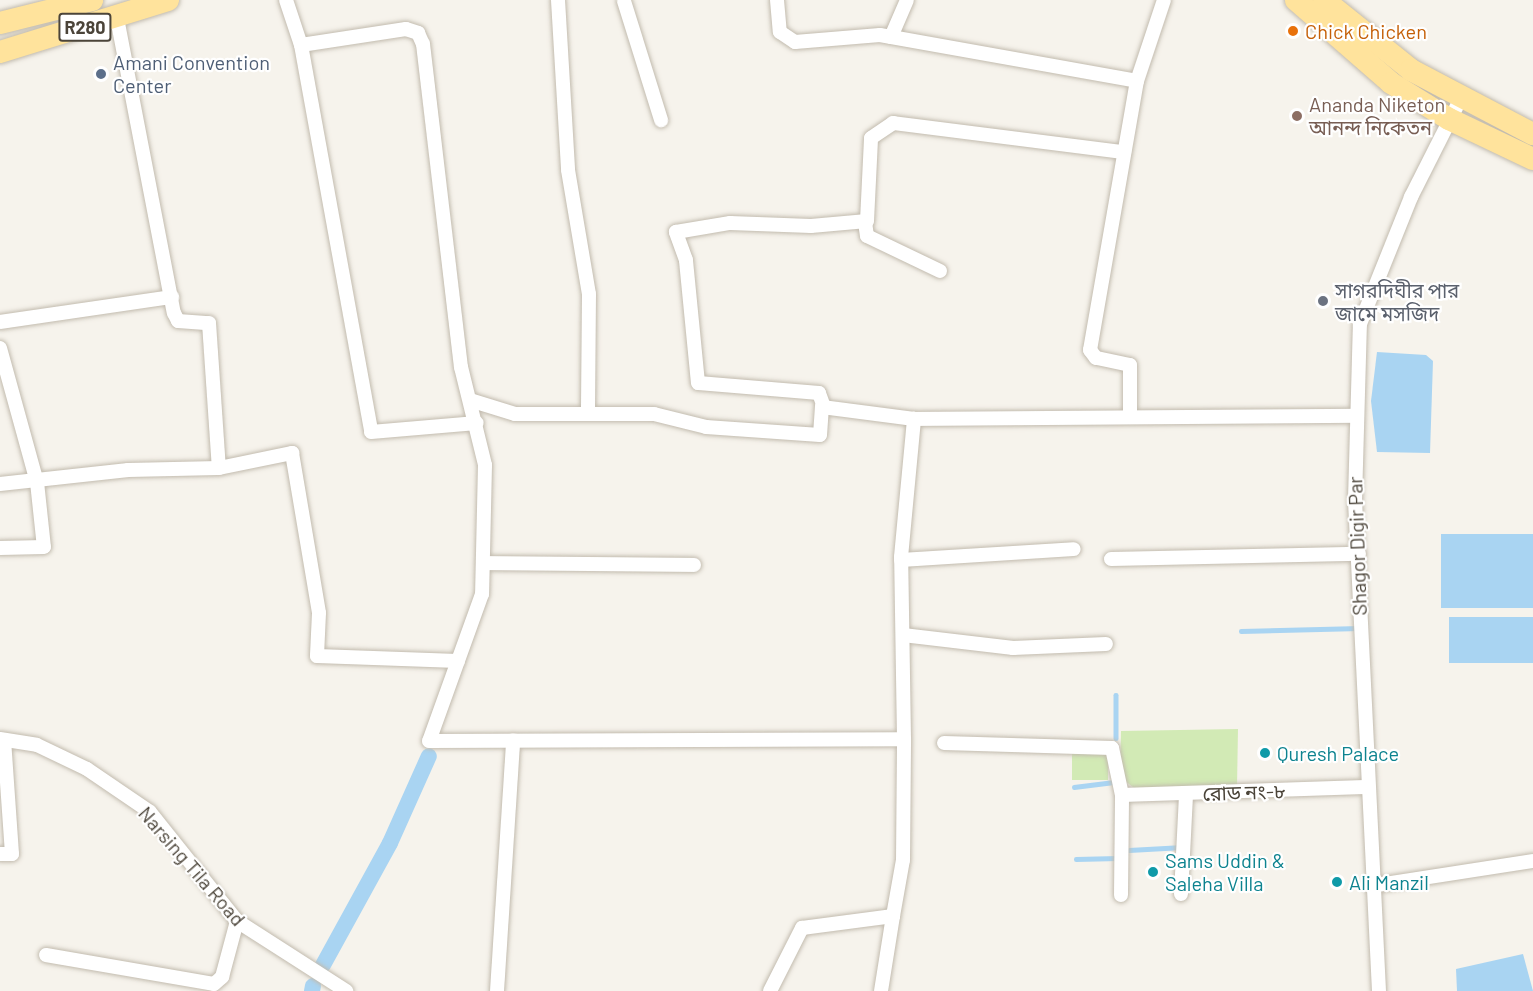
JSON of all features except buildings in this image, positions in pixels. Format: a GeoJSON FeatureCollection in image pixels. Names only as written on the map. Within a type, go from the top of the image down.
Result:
{"type":"FeatureCollection","features":[{"type":"Feature","properties":{"kind":"main road","name":"R280"},"geometry":{"type":"LineString","coordinates":[[7,21],[92,0]]}},
{"type":"Feature","properties":{"kind":"main road","name":"R280"},"geometry":{"type":"LineString","coordinates":[[10,49],[117,18],[168,0]]}},
{"type":"Feature","properties":{"kind":"main road"},"geometry":{"type":"LineString","coordinates":[[1296,0],[1391,83],[1449,119],[1533,159]]}},
{"type":"Feature","properties":{"kind":"main road"},"geometry":{"type":"LineString","coordinates":[[1324,0],[1411,70],[1533,134]]}},
{"type":"Feature","properties":{"kind":"main road"},"geometry":{"type":"LineString","coordinates":[[7,21],[10,49]]}},
{"type":"Feature","properties":{"kind":"street"},"geometry":{"type":"LineString","coordinates":[[286,0],[301,45],[371,432],[477,423]]}},
{"type":"Feature","properties":{"kind":"street"},"geometry":{"type":"LineString","coordinates":[[558,0],[568,171],[589,294],[588,414]]}},
{"type":"Feature","properties":{"kind":"street"},"geometry":{"type":"LineString","coordinates":[[617,0],[632,0]]}},
{"type":"Feature","properties":{"kind":"street"},"geometry":{"type":"LineString","coordinates":[[777,0],[780,32],[795,42],[891,37],[1137,81]]}},
{"type":"Feature","properties":{"kind":"street"},"geometry":{"type":"LineString","coordinates":[[891,37],[907,0]]}},
{"type":"Feature","properties":{"kind":"street"},"geometry":{"type":"LineString","coordinates":[[1130,415],[1130,365],[1096,358],[1090,350],[1137,81],[1164,0]]}},
{"type":"Feature","properties":{"kind":"street"},"geometry":{"type":"LineString","coordinates":[[624,1],[661,120]]}},
{"type":"Feature","properties":{"kind":"street"},"geometry":{"type":"LineString","coordinates":[[117,18],[178,321],[209,323],[219,468]]}},
{"type":"Feature","properties":{"kind":"street"},"geometry":{"type":"LineString","coordinates":[[301,45],[406,29],[418,33],[461,367],[473,401],[484,465],[482,594],[429,741],[904,739]]}},
{"type":"Feature","properties":{"kind":"street","name":"Shagor Digir Par"},"geometry":{"type":"LineString","coordinates":[[1379,991],[1365,787],[1355,416],[1360,324],[1449,119],[1461,98]]}},
{"type":"Feature","properties":{"kind":"street"},"geometry":{"type":"LineString","coordinates":[[473,401],[515,414],[654,414],[706,427],[820,435],[824,407],[819,393],[698,383],[686,260],[676,232],[730,223],[864,222],[870,216],[872,138],[883,125],[1124,152]]}},
{"type":"Feature","properties":{"kind":"street"},"geometry":{"type":"LineString","coordinates":[[864,222],[867,236],[940,271]]}},
{"type":"Feature","properties":{"kind":"street"},"geometry":{"type":"LineString","coordinates":[[0,322],[172,297]]}},
{"type":"Feature","properties":{"kind":"street"},"geometry":{"type":"LineString","coordinates":[[0,348],[7,385],[37,482],[44,547],[0,548]]}},
{"type":"Feature","properties":{"kind":"street"},"geometry":{"type":"LineString","coordinates":[[824,407],[914,419],[1130,415],[1355,416]]}},
{"type":"Feature","properties":{"kind":"street"},"geometry":{"type":"LineString","coordinates":[[881,991],[903,860],[904,739],[901,560],[914,419]]}},
{"type":"Feature","properties":{"kind":"street"},"geometry":{"type":"LineString","coordinates":[[0,484],[37,482],[128,470],[219,468],[292,453],[319,613],[317,656],[458,661]]}},
{"type":"Feature","properties":{"kind":"street"},"geometry":{"type":"LineString","coordinates":[[901,560],[1074,549]]}},
{"type":"Feature","properties":{"kind":"street"},"geometry":{"type":"LineString","coordinates":[[1111,559],[1359,554]]}},
{"type":"Feature","properties":{"kind":"street"},"geometry":{"type":"LineString","coordinates":[[483,563],[694,565]]}},
{"type":"Feature","properties":{"kind":"street"},"geometry":{"type":"LineString","coordinates":[[903,635],[1013,648],[1106,644]]}},
{"type":"Feature","properties":{"kind":"street"},"geometry":{"type":"LineString","coordinates":[[0,854],[12,854],[2,740]]}},
{"type":"Feature","properties":{"kind":"street","name":"Narsing Tila Road"},"geometry":{"type":"LineString","coordinates":[[2,740],[37,745],[87,769],[150,812],[237,921],[346,991]]}},
{"type":"Feature","properties":{"kind":"street"},"geometry":{"type":"LineString","coordinates":[[497,991],[513,741]]}},
{"type":"Feature","properties":{"kind":"street"},"geometry":{"type":"LineString","coordinates":[[944,743],[1112,748],[1122,795],[1121,894]]}},
{"type":"Feature","properties":{"kind":"street","name":"রোড নং-৮"},"geometry":{"type":"LineString","coordinates":[[1122,795],[1365,787]]}},
{"type":"Feature","properties":{"kind":"street"},"geometry":{"type":"LineString","coordinates":[[1181,894],[1186,794]]}},
{"type":"Feature","properties":{"kind":"street"},"geometry":{"type":"LineString","coordinates":[[1371,886],[1533,861]]}},
{"type":"Feature","properties":{"kind":"street"},"geometry":{"type":"LineString","coordinates":[[770,991],[802,928],[893,916]]}},
{"type":"Feature","properties":{"kind":"street"},"geometry":{"type":"LineString","coordinates":[[46,955],[214,984],[222,977],[237,921]]}},
{"type":"Feature","properties":{"kind":"green space"},"geometry":{"type":"Polygon","coordinates":[[[1238,729],[1237,787],[1138,791],[1120,777],[1121,731],[1238,729]]]}},
{"type":"Feature","properties":{"kind":"green space"},"geometry":{"type":"Polygon","coordinates":[[[1072,751],[1108,751],[1108,780],[1072,780],[1072,751]]]}},
{"type":"Feature","properties":{"kind":"water"},"geometry":{"type":"Polygon","coordinates":[[[1377,352],[1426,355],[1433,361],[1430,453],[1377,452],[1371,401],[1377,352]]]}},
{"type":"Feature","properties":{"kind":"water"},"geometry":{"type":"Polygon","coordinates":[[[1441,534],[1533,534],[1533,608],[1441,608],[1441,534]]]}},
{"type":"Feature","properties":{"kind":"water"},"geometry":{"type":"Polygon","coordinates":[[[1449,617],[1533,617],[1533,663],[1449,663],[1449,617]]]}},
{"type":"Feature","properties":{"kind":"water"},"geometry":{"type":"Polygon","coordinates":[[[1523,954],[1533,991],[1457,991],[1456,969],[1523,954]]]}},
{"type":"Feature","properties":{"kind":"waterway"},"geometry":{"type":"LineString","coordinates":[[1241,631],[1360,628]]}},
{"type":"Feature","properties":{"kind":"waterway"},"geometry":{"type":"LineString","coordinates":[[1116,695],[1116,738]]}},
{"type":"Feature","properties":{"kind":"waterway"},"geometry":{"type":"LineString","coordinates":[[323,965],[390,843],[429,756]]}},
{"type":"Feature","properties":{"kind":"waterway"},"geometry":{"type":"LineString","coordinates":[[1074,787],[1114,782]]}},
{"type":"Feature","properties":{"kind":"waterway"},"geometry":{"type":"LineString","coordinates":[[1129,850],[1183,847]]}},
{"type":"Feature","properties":{"kind":"waterway"},"geometry":{"type":"LineString","coordinates":[[1076,859],[1118,858]]}},
{"type":"Feature","properties":{"kind":"waterway"},"geometry":{"type":"LineString","coordinates":[[312,991],[313,986]]}},
{"type":"Feature","properties":{"kind":"place","name":"Chick Chicken"},"geometry":{"type":"Point","coordinates":[1293,31]}},
{"type":"Feature","properties":{"kind":"place","name":"Amani Convention Center"},"geometry":{"type":"Point","coordinates":[101,74]}},
{"type":"Feature","properties":{"kind":"place","name":"Ananda Niketon আনন্দ নিকেতন"},"geometry":{"type":"Point","coordinates":[1297,116]}},
{"type":"Feature","properties":{"kind":"place","name":"সাগরদিঘীর পার জামে মসজিদ"},"geometry":{"type":"Point","coordinates":[1323,301]}},
{"type":"Feature","properties":{"kind":"place","name":"Quresh Palace"},"geometry":{"type":"Point","coordinates":[1265,753]}},
{"type":"Feature","properties":{"kind":"place","name":"Sams Uddin & Saleha Villa"},"geometry":{"type":"Point","coordinates":[1153,872]}},
{"type":"Feature","properties":{"kind":"place","name":"Ali Manzil"},"geometry":{"type":"Point","coordinates":[1337,882]}}]}
